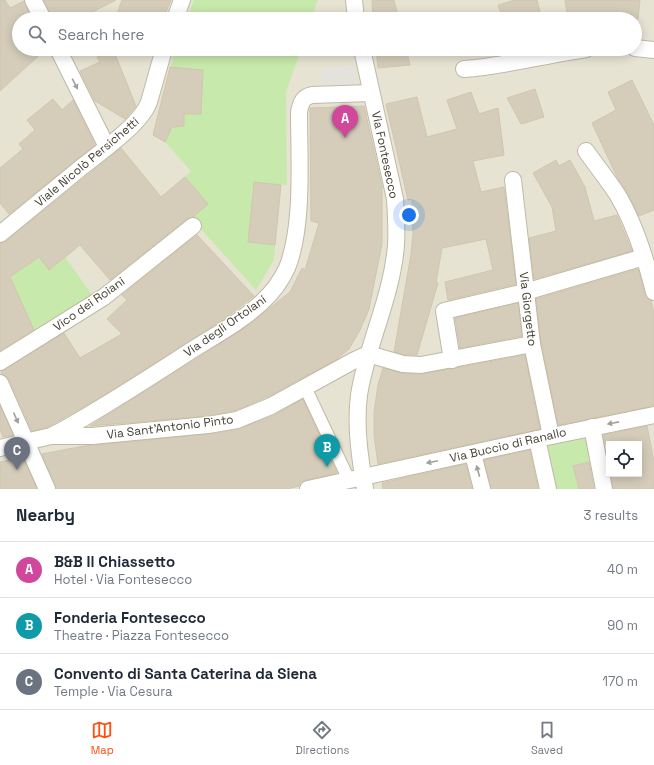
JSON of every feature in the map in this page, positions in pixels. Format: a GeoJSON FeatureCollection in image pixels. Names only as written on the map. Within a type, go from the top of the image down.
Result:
{"type":"FeatureCollection","features":[{"type":"Feature","properties":{"kind":"street"},"geometry":{"type":"LineString","coordinates":[[33,0],[39,12]]}},
{"type":"Feature","properties":{"kind":"street"},"geometry":{"type":"LineString","coordinates":[[178,12],[182,0]]}},
{"type":"Feature","properties":{"kind":"street"},"geometry":{"type":"LineString","coordinates":[[354,0],[355,12]]}},
{"type":"Feature","properties":{"kind":"street"},"geometry":{"type":"LineString","coordinates":[[642,49],[654,50]]}},
{"type":"Feature","properties":{"kind":"street"},"geometry":{"type":"LineString","coordinates":[[62,56],[107,147]]}},
{"type":"Feature","properties":{"kind":"street","name":"Viale Nicolò Persichetti"},"geometry":{"type":"LineString","coordinates":[[0,234],[107,147],[143,114],[147,107],[162,56]]}},
{"type":"Feature","properties":{"kind":"street","name":"Via Fontesecco"},"geometry":{"type":"LineString","coordinates":[[359,482],[358,410],[362,381],[368,354],[383,309],[391,278],[396,245],[397,224],[394,199],[364,56]]}},
{"type":"Feature","properties":{"kind":"street"},"geometry":{"type":"LineString","coordinates":[[464,69],[510,63],[544,56]]}},
{"type":"Feature","properties":{"kind":"street","name":"Via degli Ortolani"},"geometry":{"type":"LineString","coordinates":[[0,448],[51,436],[81,420],[234,323],[256,308],[274,291],[282,279],[287,266],[294,239],[298,199],[299,112],[302,101],[304,98],[312,95],[372,93]]}},
{"type":"Feature","properties":{"kind":"street"},"geometry":{"type":"LineString","coordinates":[[586,151],[617,195],[630,220],[644,256],[654,292]]}},
{"type":"Feature","properties":{"kind":"street","name":"Via Giorgetto"},"geometry":{"type":"LineString","coordinates":[[513,180],[525,292],[544,437],[548,489]]}},
{"type":"Feature","properties":{"kind":"street","name":"Vico dei Roiani"},"geometry":{"type":"LineString","coordinates":[[0,362],[104,297],[193,226]]}},
{"type":"Feature","properties":{"kind":"street"},"geometry":{"type":"LineString","coordinates":[[452,360],[444,311],[525,292],[644,256]]}},
{"type":"Feature","properties":{"kind":"street"},"geometry":{"type":"LineString","coordinates":[[368,354],[412,366],[452,360],[532,344]]}},
{"type":"Feature","properties":{"kind":"street","name":"Via Sant'Antonio Pinto"},"geometry":{"type":"LineString","coordinates":[[51,436],[92,436],[237,420],[260,411],[368,354]]}},
{"type":"Feature","properties":{"kind":"street"},"geometry":{"type":"LineString","coordinates":[[0,382],[47,489]]}},
{"type":"Feature","properties":{"kind":"street"},"geometry":{"type":"LineString","coordinates":[[305,387],[359,482]]}},
{"type":"Feature","properties":{"kind":"street","name":"Via Buccio di Ranallo"},"geometry":{"type":"LineString","coordinates":[[308,489],[359,482],[544,437],[592,427],[653,419]]}},
{"type":"Feature","properties":{"kind":"street"},"geometry":{"type":"LineString","coordinates":[[592,427],[604,489]]}},
{"type":"Feature","properties":{"kind":"street"},"geometry":{"type":"LineString","coordinates":[[473,454],[482,489]]}},
{"type":"Feature","properties":{"kind":"shaded area"},"geometry":{"type":"Polygon","coordinates":[[[0,0],[654,0],[654,489],[0,489],[0,0]]]}},
{"type":"Feature","properties":{"kind":"shaded area"},"geometry":{"type":"Polygon","coordinates":[[[354,66],[357,83],[322,85],[324,69],[354,66]]]}},
{"type":"Feature","properties":{"kind":"green space"},"geometry":{"type":"Polygon","coordinates":[[[194,0],[318,0],[314,12],[190,12],[194,0]]]}},
{"type":"Feature","properties":{"kind":"green space"},"geometry":{"type":"Polygon","coordinates":[[[174,56],[299,56],[286,92],[287,185],[253,183],[248,242],[275,245],[274,260],[256,290],[191,218],[208,204],[185,177],[191,171],[165,142],[172,127],[184,114],[201,114],[203,70],[170,67],[174,56]]]}},
{"type":"Feature","properties":{"kind":"green space"},"geometry":{"type":"Polygon","coordinates":[[[39,257],[49,270],[65,257],[92,295],[35,333],[10,277],[39,257]]]}},
{"type":"Feature","properties":{"kind":"green space"},"geometry":{"type":"Polygon","coordinates":[[[589,435],[594,461],[573,467],[579,489],[554,489],[543,444],[589,435]]]}},
{"type":"Feature","properties":{"kind":"building"},"geometry":{"type":"Polygon","coordinates":[[[0,0],[5,0],[10,8],[24,1],[29,12],[12,12],[12,56],[38,56],[0,91],[0,0]]]}},
{"type":"Feature","properties":{"kind":"building"},"geometry":{"type":"Polygon","coordinates":[[[44,0],[116,0],[93,12],[49,12],[44,0]]]}},
{"type":"Feature","properties":{"kind":"building"},"geometry":{"type":"Polygon","coordinates":[[[122,0],[171,0],[166,12],[118,12],[122,0]]]}},
{"type":"Feature","properties":{"kind":"building"},"geometry":{"type":"Polygon","coordinates":[[[372,0],[394,0],[397,12],[373,12],[372,0]]]}},
{"type":"Feature","properties":{"kind":"building"},"geometry":{"type":"Polygon","coordinates":[[[515,0],[537,0],[540,12],[500,12],[498,5],[515,0]]]}},
{"type":"Feature","properties":{"kind":"building"},"geometry":{"type":"Polygon","coordinates":[[[565,0],[640,0],[639,12],[567,12],[565,0]]]}},
{"type":"Feature","properties":{"kind":"building"},"geometry":{"type":"Polygon","coordinates":[[[116,56],[136,106],[125,119],[95,101],[80,71],[100,62],[97,57],[116,56]]]}},
{"type":"Feature","properties":{"kind":"building"},"geometry":{"type":"Polygon","coordinates":[[[377,56],[408,56],[410,65],[378,68],[377,56]]]}},
{"type":"Feature","properties":{"kind":"building"},"geometry":{"type":"Polygon","coordinates":[[[170,67],[203,70],[201,114],[184,114],[184,126],[172,127],[165,142],[153,135],[170,67]]]}},
{"type":"Feature","properties":{"kind":"building"},"geometry":{"type":"Polygon","coordinates":[[[632,80],[654,125],[654,210],[639,216],[617,177],[592,123],[616,110],[608,92],[632,80]]]}},
{"type":"Feature","properties":{"kind":"building"},"geometry":{"type":"Polygon","coordinates":[[[535,89],[544,117],[521,124],[507,98],[535,89]]]}},
{"type":"Feature","properties":{"kind":"building"},"geometry":{"type":"Polygon","coordinates":[[[471,92],[479,114],[498,108],[504,155],[473,161],[481,192],[504,187],[516,284],[448,300],[445,282],[493,270],[486,239],[442,248],[436,283],[438,283],[417,355],[405,355],[394,352],[411,254],[413,234],[412,199],[408,200],[386,104],[417,97],[427,137],[457,129],[447,100],[471,92]]]}},
{"type":"Feature","properties":{"kind":"building"},"geometry":{"type":"Polygon","coordinates":[[[53,99],[62,110],[73,100],[95,145],[9,214],[0,203],[0,168],[23,149],[19,144],[35,130],[27,120],[53,99]]]}},
{"type":"Feature","properties":{"kind":"building"},"geometry":{"type":"Polygon","coordinates":[[[364,106],[382,186],[382,244],[369,309],[360,330],[349,349],[337,359],[267,397],[234,411],[207,416],[90,426],[243,329],[290,292],[302,268],[305,270],[319,223],[311,221],[310,108],[364,106]]]}},
{"type":"Feature","properties":{"kind":"building"},"geometry":{"type":"Polygon","coordinates":[[[121,148],[161,197],[185,177],[208,204],[110,280],[80,245],[49,270],[39,257],[10,277],[34,330],[0,351],[0,243],[6,241],[121,148]]]}},
{"type":"Feature","properties":{"kind":"building"},"geometry":{"type":"Polygon","coordinates":[[[556,160],[559,166],[570,160],[585,187],[594,221],[617,215],[632,251],[534,279],[529,238],[556,231],[552,207],[533,173],[556,160]]]}},
{"type":"Feature","properties":{"kind":"building"},"geometry":{"type":"Polygon","coordinates":[[[254,182],[281,185],[275,245],[248,242],[254,182]]]}},
{"type":"Feature","properties":{"kind":"building"},"geometry":{"type":"Polygon","coordinates":[[[197,235],[254,296],[223,320],[106,394],[48,427],[32,431],[9,379],[2,374],[1,371],[64,333],[80,358],[122,334],[107,319],[127,300],[122,295],[197,235]]]}},
{"type":"Feature","properties":{"kind":"building"},"geometry":{"type":"Polygon","coordinates":[[[638,269],[645,294],[651,301],[654,313],[654,406],[558,425],[541,342],[536,299],[638,269]]]}},
{"type":"Feature","properties":{"kind":"building"},"geometry":{"type":"Polygon","coordinates":[[[518,303],[522,336],[460,348],[455,318],[518,303]]]}},
{"type":"Feature","properties":{"kind":"building"},"geometry":{"type":"Polygon","coordinates":[[[525,355],[540,429],[378,464],[374,436],[374,412],[378,385],[383,368],[402,373],[423,374],[525,355]]]}},
{"type":"Feature","properties":{"kind":"building"},"geometry":{"type":"Polygon","coordinates":[[[303,399],[337,473],[306,480],[301,482],[299,486],[287,489],[56,489],[42,454],[84,446],[209,434],[239,429],[275,415],[303,399]]]}},
{"type":"Feature","properties":{"kind":"building"},"geometry":{"type":"Polygon","coordinates":[[[0,406],[13,435],[3,437],[0,429],[0,406]]]}},
{"type":"Feature","properties":{"kind":"building"},"geometry":{"type":"Polygon","coordinates":[[[647,426],[654,461],[654,489],[613,489],[611,477],[642,477],[642,441],[606,441],[605,444],[603,435],[647,426]]]}},
{"type":"Feature","properties":{"kind":"building"},"geometry":{"type":"Polygon","coordinates":[[[530,450],[538,489],[491,489],[484,460],[530,450]]]}},
{"type":"Feature","properties":{"kind":"building"},"geometry":{"type":"Polygon","coordinates":[[[23,457],[37,489],[0,489],[0,462],[23,457]]]}},
{"type":"Feature","properties":{"kind":"building"},"geometry":{"type":"Polygon","coordinates":[[[589,462],[594,489],[579,489],[573,466],[589,462]]]}},
{"type":"Feature","properties":{"kind":"building"},"geometry":{"type":"Polygon","coordinates":[[[466,464],[472,489],[383,489],[382,483],[466,464]]]}},
{"type":"Feature","properties":{"kind":"place","name":"B&B Il Chiassetto"},"geometry":{"type":"Point","coordinates":[345,138]}},
{"type":"Feature","properties":{"kind":"place","name":"Fonderia Fontesecco"},"geometry":{"type":"Point","coordinates":[327,467]}},
{"type":"Feature","properties":{"kind":"place","name":"Convento di Santa Caterina da Siena"},"geometry":{"type":"Point","coordinates":[17,470]}}]}
